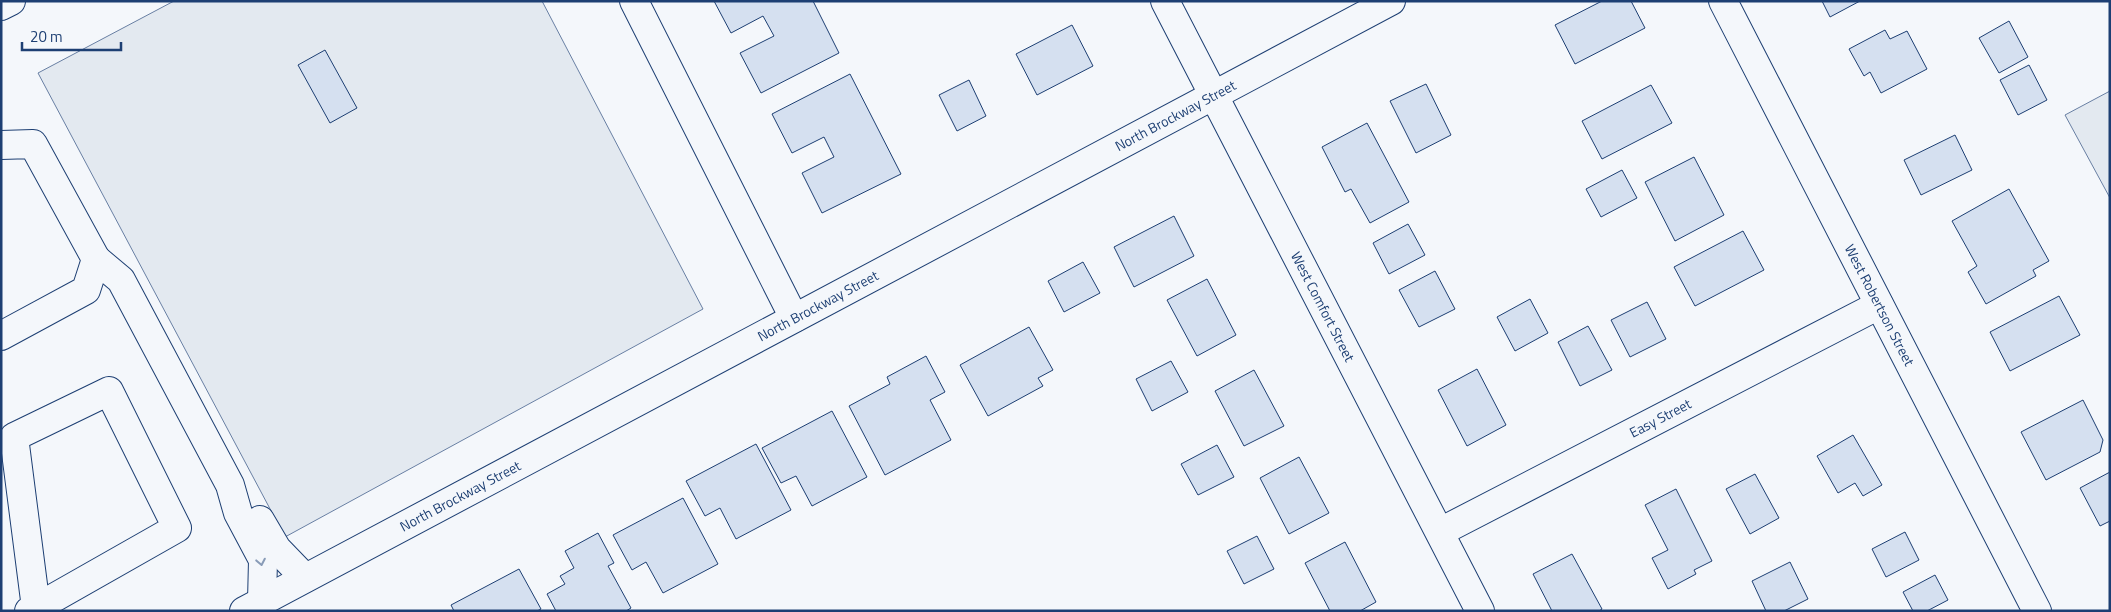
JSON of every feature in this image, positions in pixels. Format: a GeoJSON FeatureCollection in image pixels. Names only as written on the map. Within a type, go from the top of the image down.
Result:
{"type":"FeatureCollection","features":[{"type":"Feature","properties":{"kind":"street"},"geometry":{"type":"LineString","coordinates":[[1,6],[11,1]]}},
{"type":"Feature","properties":{"kind":"street"},"geometry":{"type":"LineString","coordinates":[[634,1],[794,318]]}},
{"type":"Feature","properties":{"kind":"street","name":"West Comfort Street"},"geometry":{"type":"LineString","coordinates":[[1165,1],[1480,611]]}},
{"type":"Feature","properties":{"kind":"street","name":"North Brockway Street"},"geometry":{"type":"LineString","coordinates":[[253,606],[1391,1]]}},
{"type":"Feature","properties":{"kind":"street","name":"West Robertson Street"},"geometry":{"type":"LineString","coordinates":[[1723,1],[2036,611]]}},
{"type":"Feature","properties":{"kind":"street"},"geometry":{"type":"LineString","coordinates":[[1,145],[33,144],[96,259],[121,280],[230,485],[238,513],[263,560],[253,606]]}},
{"type":"Feature","properties":{"kind":"street"},"geometry":{"type":"LineString","coordinates":[[1,336],[86,290],[96,259]]}},
{"type":"Feature","properties":{"kind":"street","name":"Easy Street"},"geometry":{"type":"LineString","coordinates":[[1440,532],[1880,305]]}},
{"type":"Feature","properties":{"kind":"street"},"geometry":{"type":"LineString","coordinates":[[109,391],[177,528],[34,610],[14,437],[109,391]]}},
{"type":"Feature","properties":{"kind":"street"},"geometry":{"type":"LineString","coordinates":[[230,485],[251,504],[277,549],[305,578]]}},
{"type":"Feature","properties":{"kind":"shaded area"},"geometry":{"type":"Polygon","coordinates":[[[174,1],[542,1],[703,309],[285,537],[38,73],[174,1]]]}},
{"type":"Feature","properties":{"kind":"shaded area"},"geometry":{"type":"Polygon","coordinates":[[[2110,91],[2110,198],[2065,115],[2110,91]]]}},
{"type":"Feature","properties":{"kind":"building"},"geometry":{"type":"Polygon","coordinates":[[[714,1],[813,1],[839,53],[761,93],[740,53],[774,36],[763,16],[731,33],[714,1]]]}},
{"type":"Feature","properties":{"kind":"building"},"geometry":{"type":"Polygon","coordinates":[[[1602,1],[1631,1],[1645,28],[1575,64],[1555,25],[1602,1]]]}},
{"type":"Feature","properties":{"kind":"building"},"geometry":{"type":"Polygon","coordinates":[[[1822,1],[1860,1],[1830,17],[1822,1]]]}},
{"type":"Feature","properties":{"kind":"building"},"geometry":{"type":"Polygon","coordinates":[[[2009,21],[2028,57],[1999,73],[1979,38],[2009,21]]]}},
{"type":"Feature","properties":{"kind":"building"},"geometry":{"type":"Polygon","coordinates":[[[1072,25],[1093,66],[1037,95],[1016,54],[1072,25]]]}},
{"type":"Feature","properties":{"kind":"building"},"geometry":{"type":"Polygon","coordinates":[[[1885,30],[1890,39],[1907,31],[1927,69],[1881,93],[1870,72],[1864,76],[1849,49],[1885,30]]]}},
{"type":"Feature","properties":{"kind":"building"},"geometry":{"type":"Polygon","coordinates":[[[325,50],[357,108],[330,123],[298,65],[325,50]]]}},
{"type":"Feature","properties":{"kind":"building"},"geometry":{"type":"Polygon","coordinates":[[[2029,65],[2047,100],[2018,115],[2000,80],[2029,65]]]}},
{"type":"Feature","properties":{"kind":"building"},"geometry":{"type":"Polygon","coordinates":[[[850,74],[901,174],[822,213],[802,173],[834,157],[824,137],[792,153],[772,114],[850,74]]]}},
{"type":"Feature","properties":{"kind":"building"},"geometry":{"type":"Polygon","coordinates":[[[969,80],[986,116],[957,131],[939,95],[969,80]]]}},
{"type":"Feature","properties":{"kind":"building"},"geometry":{"type":"Polygon","coordinates":[[[1426,84],[1451,135],[1416,153],[1390,101],[1426,84]]]}},
{"type":"Feature","properties":{"kind":"building"},"geometry":{"type":"Polygon","coordinates":[[[1651,85],[1672,123],[1602,159],[1582,121],[1651,85]]]}},
{"type":"Feature","properties":{"kind":"building"},"geometry":{"type":"Polygon","coordinates":[[[1367,123],[1409,202],[1370,223],[1351,189],[1345,192],[1322,147],[1367,123]]]}},
{"type":"Feature","properties":{"kind":"building"},"geometry":{"type":"Polygon","coordinates":[[[1955,135],[1972,170],[1921,195],[1904,160],[1955,135]]]}},
{"type":"Feature","properties":{"kind":"building"},"geometry":{"type":"Polygon","coordinates":[[[1694,157],[1724,215],[1675,241],[1645,182],[1694,157]]]}},
{"type":"Feature","properties":{"kind":"building"},"geometry":{"type":"Polygon","coordinates":[[[1622,170],[1637,198],[1601,217],[1586,189],[1622,170]]]}},
{"type":"Feature","properties":{"kind":"building"},"geometry":{"type":"Polygon","coordinates":[[[2009,189],[2049,261],[2033,270],[2036,276],[1986,304],[1968,272],[1977,266],[1952,221],[2009,189]]]}},
{"type":"Feature","properties":{"kind":"building"},"geometry":{"type":"Polygon","coordinates":[[[1174,216],[1194,256],[1134,287],[1114,247],[1174,216]]]}},
{"type":"Feature","properties":{"kind":"building"},"geometry":{"type":"Polygon","coordinates":[[[1408,224],[1425,255],[1389,274],[1373,243],[1408,224]]]}},
{"type":"Feature","properties":{"kind":"building"},"geometry":{"type":"Polygon","coordinates":[[[1743,231],[1764,270],[1695,306],[1674,267],[1743,231]]]}},
{"type":"Feature","properties":{"kind":"building"},"geometry":{"type":"Polygon","coordinates":[[[1083,262],[1100,293],[1064,312],[1048,281],[1083,262]]]}},
{"type":"Feature","properties":{"kind":"building"},"geometry":{"type":"Polygon","coordinates":[[[1435,271],[1455,309],[1419,327],[1399,290],[1435,271]]]}},
{"type":"Feature","properties":{"kind":"building"},"geometry":{"type":"Polygon","coordinates":[[[1207,279],[1236,335],[1197,356],[1167,300],[1207,279]]]}},
{"type":"Feature","properties":{"kind":"building"},"geometry":{"type":"Polygon","coordinates":[[[2059,296],[2080,335],[2010,371],[1990,332],[2059,296]]]}},
{"type":"Feature","properties":{"kind":"building"},"geometry":{"type":"Polygon","coordinates":[[[1530,299],[1548,333],[1515,351],[1497,317],[1530,299]]]}},
{"type":"Feature","properties":{"kind":"building"},"geometry":{"type":"Polygon","coordinates":[[[1647,302],[1666,339],[1630,357],[1611,320],[1647,302]]]}},
{"type":"Feature","properties":{"kind":"building"},"geometry":{"type":"Polygon","coordinates":[[[1588,326],[1612,370],[1580,386],[1558,342],[1588,326]]]}},
{"type":"Feature","properties":{"kind":"building"},"geometry":{"type":"Polygon","coordinates":[[[1029,327],[1053,370],[1038,378],[1043,386],[988,416],[960,365],[1029,327]]]}},
{"type":"Feature","properties":{"kind":"building"},"geometry":{"type":"Polygon","coordinates":[[[926,356],[945,392],[930,400],[951,440],[885,475],[849,406],[890,384],[887,377],[926,356]]]}},
{"type":"Feature","properties":{"kind":"building"},"geometry":{"type":"Polygon","coordinates":[[[1171,361],[1188,392],[1152,411],[1136,379],[1171,361]]]}},
{"type":"Feature","properties":{"kind":"building"},"geometry":{"type":"Polygon","coordinates":[[[1477,369],[1506,425],[1467,446],[1438,390],[1477,369]]]}},
{"type":"Feature","properties":{"kind":"building"},"geometry":{"type":"Polygon","coordinates":[[[1254,370],[1284,426],[1244,446],[1215,391],[1254,370]]]}},
{"type":"Feature","properties":{"kind":"building"},"geometry":{"type":"Polygon","coordinates":[[[2083,400],[2103,440],[2100,452],[2046,480],[2021,432],[2083,400]]]}},
{"type":"Feature","properties":{"kind":"building"},"geometry":{"type":"Polygon","coordinates":[[[832,411],[867,477],[812,506],[796,476],[781,483],[762,448],[832,411]]]}},
{"type":"Feature","properties":{"kind":"building"},"geometry":{"type":"Polygon","coordinates":[[[1853,435],[1882,485],[1863,496],[1855,483],[1838,493],[1817,456],[1853,435]]]}},
{"type":"Feature","properties":{"kind":"building"},"geometry":{"type":"Polygon","coordinates":[[[756,444],[791,510],[736,539],[720,508],[705,516],[686,481],[756,444]]]}},
{"type":"Feature","properties":{"kind":"building"},"geometry":{"type":"Polygon","coordinates":[[[1217,445],[1234,477],[1198,495],[1181,464],[1217,445]]]}},
{"type":"Feature","properties":{"kind":"building"},"geometry":{"type":"Polygon","coordinates":[[[1299,457],[1329,513],[1289,534],[1260,478],[1299,457]]]}},
{"type":"Feature","properties":{"kind":"building"},"geometry":{"type":"Polygon","coordinates":[[[2110,472],[2110,521],[2100,526],[2080,488],[2110,472]]]}},
{"type":"Feature","properties":{"kind":"building"},"geometry":{"type":"Polygon","coordinates":[[[1755,474],[1779,518],[1750,534],[1726,489],[1755,474]]]}},
{"type":"Feature","properties":{"kind":"building"},"geometry":{"type":"Polygon","coordinates":[[[1676,489],[1712,561],[1694,570],[1696,574],[1668,589],[1652,558],[1668,550],[1645,505],[1676,489]]]}},
{"type":"Feature","properties":{"kind":"building"},"geometry":{"type":"Polygon","coordinates":[[[683,498],[718,564],[663,593],[646,562],[632,570],[613,535],[683,498]]]}},
{"type":"Feature","properties":{"kind":"building"},"geometry":{"type":"Polygon","coordinates":[[[1905,532],[1919,560],[1886,577],[1872,549],[1905,532]]]}},
{"type":"Feature","properties":{"kind":"building"},"geometry":{"type":"Polygon","coordinates":[[[598,533],[614,563],[608,566],[631,608],[626,611],[556,611],[547,594],[565,584],[560,576],[574,568],[565,551],[598,533]]]}},
{"type":"Feature","properties":{"kind":"building"},"geometry":{"type":"Polygon","coordinates":[[[1257,536],[1274,569],[1244,584],[1227,551],[1257,536]]]}},
{"type":"Feature","properties":{"kind":"building"},"geometry":{"type":"Polygon","coordinates":[[[1345,542],[1376,602],[1360,611],[1330,611],[1305,563],[1345,542]]]}},
{"type":"Feature","properties":{"kind":"building"},"geometry":{"type":"Polygon","coordinates":[[[1572,554],[1602,609],[1599,611],[1552,611],[1533,574],[1572,554]]]}},
{"type":"Feature","properties":{"kind":"building"},"geometry":{"type":"Polygon","coordinates":[[[1790,562],[1808,599],[1784,611],[1766,611],[1752,581],[1790,562]]]}},
{"type":"Feature","properties":{"kind":"building"},"geometry":{"type":"Polygon","coordinates":[[[519,569],[541,609],[537,611],[454,611],[451,605],[519,569]]]}},
{"type":"Feature","properties":{"kind":"building"},"geometry":{"type":"Polygon","coordinates":[[[1935,575],[1948,600],[1927,611],[1913,611],[1903,592],[1935,575]]]}}]}
